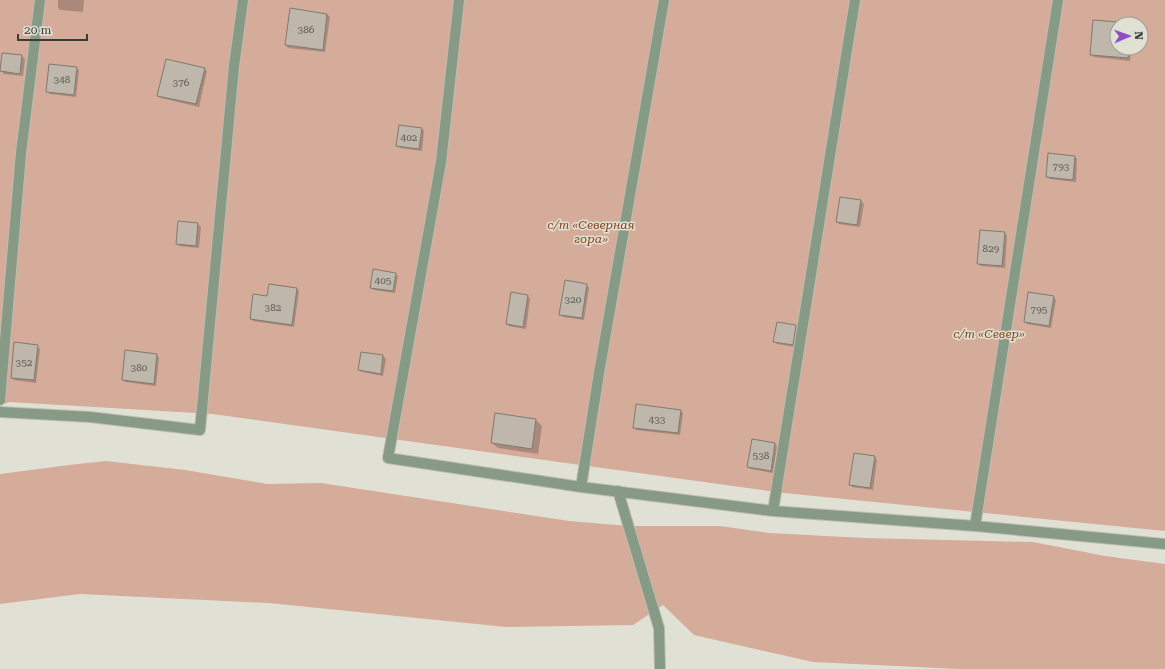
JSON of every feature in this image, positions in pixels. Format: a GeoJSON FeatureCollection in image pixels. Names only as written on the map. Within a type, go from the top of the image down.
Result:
{"type":"FeatureCollection","features":[{"type":"Feature","properties":{"kind":"lane"},"geometry":{"type":"LineString","coordinates":[[0,400],[21,153],[40,0]]}},
{"type":"Feature","properties":{"kind":"lane"},"geometry":{"type":"LineString","coordinates":[[0,412],[90,417],[200,430],[234,74],[243,0]]}},
{"type":"Feature","properties":{"kind":"lane"},"geometry":{"type":"LineString","coordinates":[[459,0],[441,162],[388,458],[581,487],[773,511],[975,526],[1165,544]]}},
{"type":"Feature","properties":{"kind":"lane"},"geometry":{"type":"LineString","coordinates":[[581,487],[599,373],[664,0]]}},
{"type":"Feature","properties":{"kind":"lane"},"geometry":{"type":"LineString","coordinates":[[773,511],[855,0]]}},
{"type":"Feature","properties":{"kind":"lane"},"geometry":{"type":"LineString","coordinates":[[975,526],[1058,0]]}},
{"type":"Feature","properties":{"kind":"lane"},"geometry":{"type":"LineString","coordinates":[[618,491],[659,628],[660,669]]}},
{"type":"Feature","properties":{"kind":"green space","name":"с/т «Северная гора»"},"geometry":{"type":"Polygon","coordinates":[[[0,0],[1165,0],[1165,531],[784,493],[212,414],[10,402],[0,405],[0,0]]]}},
{"type":"Feature","properties":{"kind":"green space"},"geometry":{"type":"Polygon","coordinates":[[[106,461],[185,470],[267,484],[321,483],[569,521],[628,526],[720,526],[769,533],[865,538],[1033,542],[1105,556],[1165,564],[1165,669],[959,669],[813,662],[694,635],[663,605],[633,625],[506,627],[269,603],[80,594],[0,604],[0,474],[106,461]]]}},
{"type":"Feature","properties":{"kind":"building"},"geometry":{"type":"Polygon","coordinates":[[[290,8],[327,14],[323,50],[285,45],[290,8]]]}},
{"type":"Feature","properties":{"kind":"building"},"geometry":{"type":"Polygon","coordinates":[[[1093,20],[1109,21],[1109,56],[1128,56],[1128,58],[1090,55],[1093,20]]]}},
{"type":"Feature","properties":{"kind":"building"},"geometry":{"type":"Polygon","coordinates":[[[2,53],[22,55],[20,74],[0,71],[2,53]]]}},
{"type":"Feature","properties":{"kind":"building"},"geometry":{"type":"Polygon","coordinates":[[[166,59],[205,68],[196,104],[157,96],[166,59]]]}},
{"type":"Feature","properties":{"kind":"building"},"geometry":{"type":"Polygon","coordinates":[[[49,64],[77,67],[74,95],[46,92],[49,64]]]}},
{"type":"Feature","properties":{"kind":"building"},"geometry":{"type":"Polygon","coordinates":[[[399,125],[422,128],[419,149],[396,146],[399,125]]]}},
{"type":"Feature","properties":{"kind":"building"},"geometry":{"type":"Polygon","coordinates":[[[1048,153],[1075,156],[1073,180],[1046,177],[1048,153]]]}},
{"type":"Feature","properties":{"kind":"building"},"geometry":{"type":"Polygon","coordinates":[[[840,197],[861,200],[857,225],[836,222],[840,197]]]}},
{"type":"Feature","properties":{"kind":"building"},"geometry":{"type":"Polygon","coordinates":[[[178,221],[198,223],[196,246],[176,244],[178,221]]]}},
{"type":"Feature","properties":{"kind":"building"},"geometry":{"type":"Polygon","coordinates":[[[980,230],[1005,232],[1002,266],[977,264],[980,230]]]}},
{"type":"Feature","properties":{"kind":"building"},"geometry":{"type":"Polygon","coordinates":[[[373,269],[396,273],[393,291],[370,288],[373,269]]]}},
{"type":"Feature","properties":{"kind":"building"},"geometry":{"type":"Polygon","coordinates":[[[565,280],[587,284],[582,318],[559,315],[565,280]]]}},
{"type":"Feature","properties":{"kind":"building"},"geometry":{"type":"Polygon","coordinates":[[[269,284],[297,288],[292,325],[250,319],[253,294],[267,296],[269,284]]]}},
{"type":"Feature","properties":{"kind":"building"},"geometry":{"type":"Polygon","coordinates":[[[511,292],[528,295],[523,327],[506,324],[511,292]]]}},
{"type":"Feature","properties":{"kind":"building"},"geometry":{"type":"Polygon","coordinates":[[[1028,292],[1054,296],[1049,326],[1024,322],[1028,292]]]}},
{"type":"Feature","properties":{"kind":"building"},"geometry":{"type":"Polygon","coordinates":[[[777,322],[796,325],[793,345],[773,342],[777,322]]]}},
{"type":"Feature","properties":{"kind":"building"},"geometry":{"type":"Polygon","coordinates":[[[14,342],[38,345],[34,380],[11,378],[14,342]]]}},
{"type":"Feature","properties":{"kind":"building"},"geometry":{"type":"Polygon","coordinates":[[[125,350],[157,354],[154,384],[122,380],[125,350]]]}},
{"type":"Feature","properties":{"kind":"building"},"geometry":{"type":"Polygon","coordinates":[[[361,352],[383,355],[381,374],[358,370],[361,352]]]}},
{"type":"Feature","properties":{"kind":"building"},"geometry":{"type":"Polygon","coordinates":[[[636,404],[681,410],[678,433],[633,428],[636,404]]]}},
{"type":"Feature","properties":{"kind":"building"},"geometry":{"type":"Polygon","coordinates":[[[495,413],[536,419],[532,449],[491,443],[495,413]]]}},
{"type":"Feature","properties":{"kind":"building"},"geometry":{"type":"Polygon","coordinates":[[[752,439],[775,443],[771,471],[747,467],[752,439]]]}},
{"type":"Feature","properties":{"kind":"building"},"geometry":{"type":"Polygon","coordinates":[[[854,453],[875,456],[870,488],[849,485],[854,453]]]}},
{"type":"Feature","properties":{"kind":"park label","name":"с/т «Север»"},"geometry":{"type":"Point","coordinates":[989,334]}}]}
